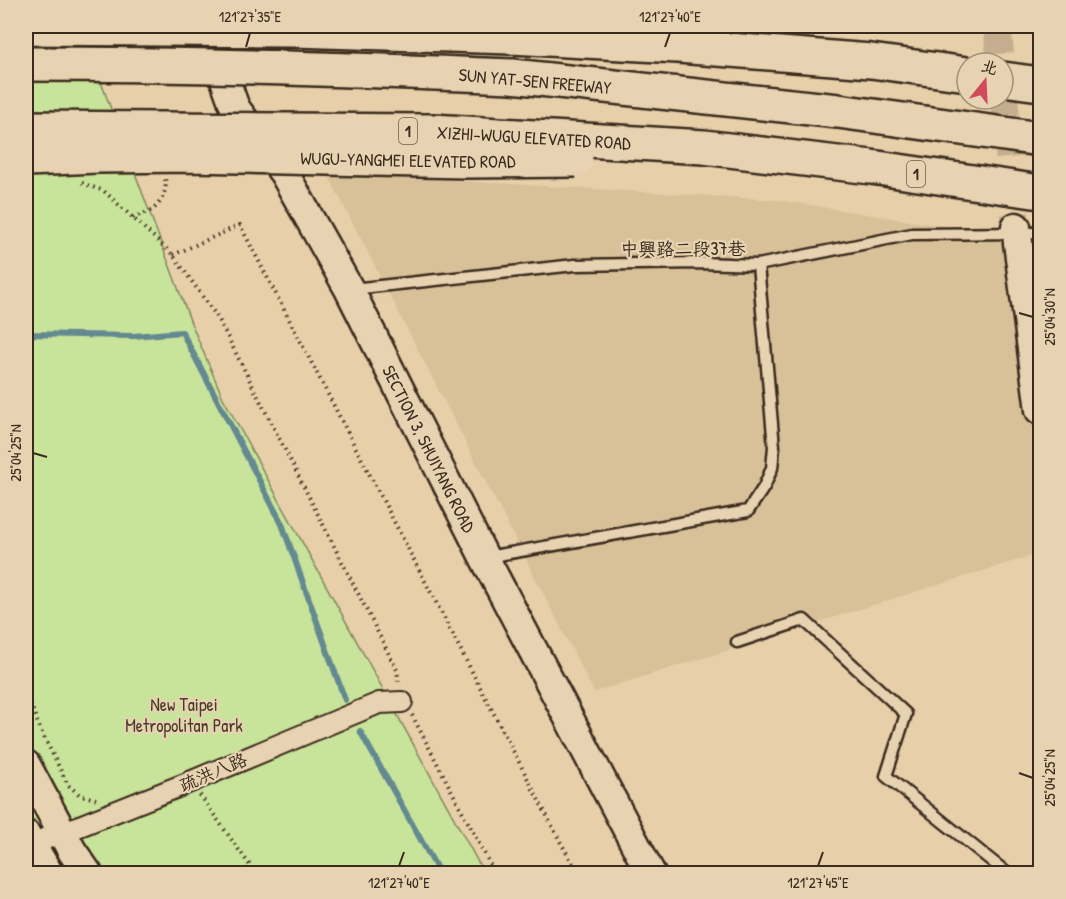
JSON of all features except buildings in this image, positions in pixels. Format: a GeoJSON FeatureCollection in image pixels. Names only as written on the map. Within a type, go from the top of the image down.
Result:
{"type":"FeatureCollection","features":[{"type":"Feature","properties":{"kind":"highway"},"geometry":{"type":"LineString","coordinates":[[26,28],[295,30],[512,37],[678,46],[871,61],[955,72]]}},
{"type":"Feature","properties":{"kind":"highway","name":"SUN YAT-SEN FREEWAY"},"geometry":{"type":"LineString","coordinates":[[26,64],[356,69],[512,76],[838,111],[1041,139]]}},
{"type":"Feature","properties":{"kind":"highway"},"geometry":{"type":"LineString","coordinates":[[1015,81],[1041,84]]}},
{"type":"Feature","properties":{"kind":"highway","name":"XIZHI-WUGU ELEVATED ROAD"},"geometry":{"type":"LineString","coordinates":[[26,128],[432,131],[705,147],[871,167],[1041,192]]}},
{"type":"Feature","properties":{"kind":"highway","name":"WUGU-YANGMEI ELEVATED ROAD"},"geometry":{"type":"LineString","coordinates":[[26,159],[191,155],[466,161],[790,158]]}},
{"type":"Feature","properties":{"kind":"street","name":"SECTION 3, SHUIYANG ROAD"},"geometry":{"type":"LineString","coordinates":[[206,26],[235,108],[284,173],[349,289],[484,557],[651,873]]}},
{"type":"Feature","properties":{"kind":"street"},"geometry":{"type":"LineString","coordinates":[[1024,231],[1041,410]]}},
{"type":"Feature","properties":{"kind":"street","name":"疏洪八路"},"geometry":{"type":"LineString","coordinates":[[27,842],[62,833],[379,703],[402,702]]}},
{"type":"Feature","properties":{"kind":"street"},"geometry":{"type":"LineString","coordinates":[[26,765],[72,851],[88,873]]}},
{"type":"Feature","properties":{"kind":"street"},"geometry":{"type":"LineString","coordinates":[[27,842],[50,873]]}},
{"type":"Feature","properties":{"kind":"lane","name":"中興路二段37巷"},"geometry":{"type":"LineString","coordinates":[[349,289],[575,265],[700,262],[758,265],[912,234],[1024,231]]}},
{"type":"Feature","properties":{"kind":"lane"},"geometry":{"type":"LineString","coordinates":[[484,557],[748,511],[764,487],[772,468],[774,447],[758,265]]}},
{"type":"Feature","properties":{"kind":"lane"},"geometry":{"type":"LineString","coordinates":[[737,642],[804,620],[906,714],[886,776],[1008,873]]}},
{"type":"Feature","properties":{"kind":"path"},"geometry":{"type":"LineString","coordinates":[[133,218],[153,209],[158,203],[166,184],[164,177]]}},
{"type":"Feature","properties":{"kind":"path"},"geometry":{"type":"LineString","coordinates":[[79,182],[104,191],[173,255],[218,318],[397,670],[402,702],[410,711],[495,873]]}},
{"type":"Feature","properties":{"kind":"path"},"geometry":{"type":"LineString","coordinates":[[173,255],[240,225],[561,843],[579,873]]}},
{"type":"Feature","properties":{"kind":"shaded area"},"geometry":{"type":"Polygon","coordinates":[[[327,173],[778,200],[1040,242],[1040,553],[594,692],[327,173]]]}},
{"type":"Feature","properties":{"kind":"green space","name":"New Taipei Metropolitan Park"},"geometry":{"type":"Polygon","coordinates":[[[26,26],[80,26],[191,323],[223,398],[484,873],[26,873],[26,26]]]}},
{"type":"Feature","properties":{"kind":"waterway"},"geometry":{"type":"LineString","coordinates":[[26,334],[133,336],[182,332],[282,524],[345,700]]}},
{"type":"Feature","properties":{"kind":"waterway"},"geometry":{"type":"LineString","coordinates":[[360,731],[440,874]]}},
{"type":"Feature","properties":{"kind":"tunnel"},"geometry":{"type":"LineString","coordinates":[[997,26],[1000,51]]}},
{"type":"Feature","properties":{"kind":"tunnel"},"geometry":{"type":"LineString","coordinates":[[1005,111],[1016,227]]}}]}
